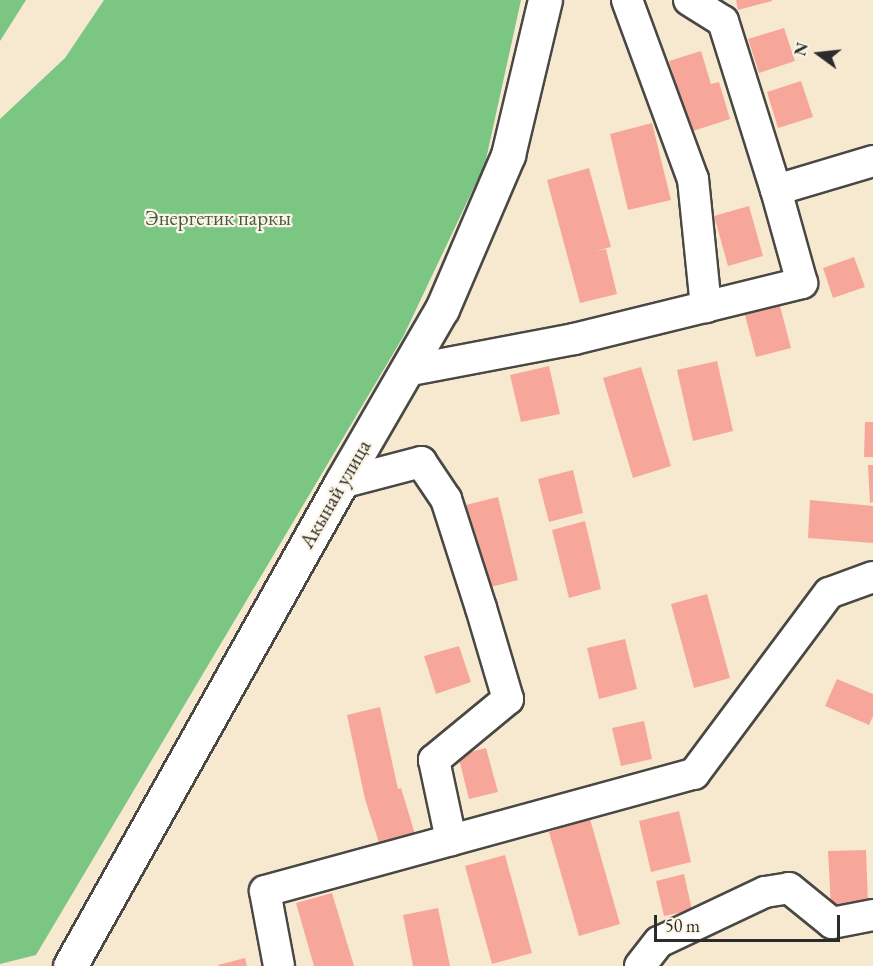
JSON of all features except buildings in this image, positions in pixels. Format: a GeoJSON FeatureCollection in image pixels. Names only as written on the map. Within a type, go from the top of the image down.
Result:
{"type":"FeatureCollection","features":[{"type":"Feature","properties":{"kind":"main road","name":"Акынай улица"},"geometry":{"type":"LineString","coordinates":[[70,966],[341,483],[442,309],[508,155],[545,0]]}},
{"type":"Feature","properties":{"kind":"street"},"geometry":{"type":"LineString","coordinates":[[627,0],[693,179],[706,307]]}},
{"type":"Feature","properties":{"kind":"street"},"geometry":{"type":"LineString","coordinates":[[406,371],[574,339],[802,283],[776,190],[723,21],[689,0]]}},
{"type":"Feature","properties":{"kind":"street"},"geometry":{"type":"LineString","coordinates":[[776,190],[873,160]]}},
{"type":"Feature","properties":{"kind":"street"},"geometry":{"type":"LineString","coordinates":[[341,483],[421,462],[446,499],[482,608],[508,699],[434,760],[451,840]]}},
{"type":"Feature","properties":{"kind":"street"},"geometry":{"type":"LineString","coordinates":[[279,966],[265,891],[694,774],[829,593],[873,577]]}},
{"type":"Feature","properties":{"kind":"street"},"geometry":{"type":"LineString","coordinates":[[640,966],[660,942],[765,892],[789,888],[832,923],[873,915]]}},
{"type":"Feature","properties":{"kind":"green space"},"geometry":{"type":"Polygon","coordinates":[[[0,0],[26,0],[0,41],[0,0]]]}},
{"type":"Feature","properties":{"kind":"green space","name":"Энергетик паркы"},"geometry":{"type":"Polygon","coordinates":[[[104,0],[521,0],[485,164],[403,337],[36,955],[0,964],[0,119],[65,58],[104,0]]]}}]}
